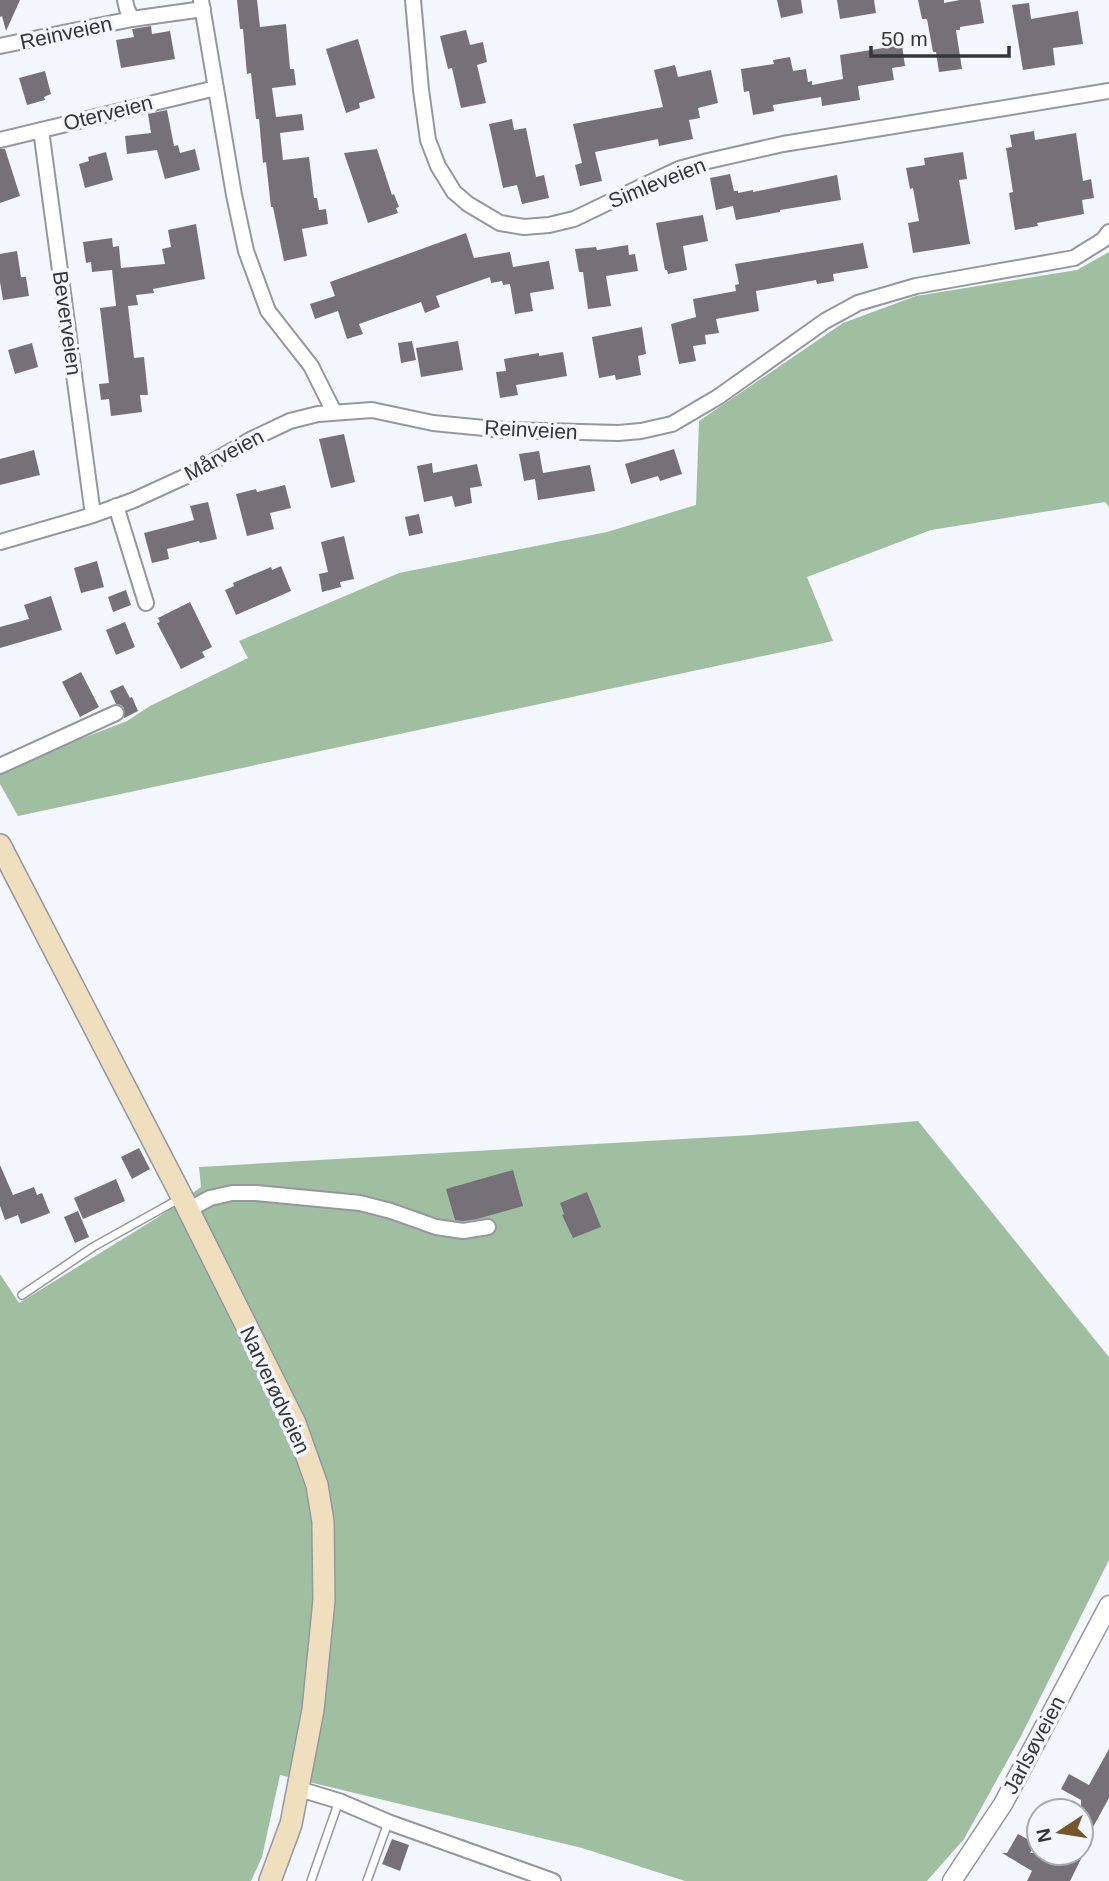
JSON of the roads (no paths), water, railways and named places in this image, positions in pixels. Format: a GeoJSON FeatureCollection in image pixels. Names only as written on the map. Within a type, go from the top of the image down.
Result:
{"type":"FeatureCollection","features":[{"type":"Feature","properties":{"kind":"main road","name":"Narverødveien"},"geometry":{"type":"LineString","coordinates":[[0,845],[295,1423],[317,1485],[323,1522],[324,1600],[313,1710],[291,1824],[270,1881]]}},
{"type":"Feature","properties":{"kind":"street","name":"Reinveien"},"geometry":{"type":"LineString","coordinates":[[125,0],[132,19]]}},
{"type":"Feature","properties":{"kind":"street","name":"Simleveien"},"geometry":{"type":"LineString","coordinates":[[413,0],[428,140],[454,192],[468,204],[500,223],[549,225],[574,219],[679,170],[783,144],[1109,92]]}},
{"type":"Feature","properties":{"kind":"street","name":"Reinveien"},"geometry":{"type":"LineString","coordinates":[[0,46],[202,4],[246,251],[268,311],[310,366],[334,412],[372,410],[433,423],[505,430],[618,433],[672,424],[695,412],[825,321],[858,303],[916,286],[1074,258],[1102,240],[1109,232]]}},
{"type":"Feature","properties":{"kind":"street","name":"Oterveien"},"geometry":{"type":"LineString","coordinates":[[0,140],[216,88]]}},
{"type":"Feature","properties":{"kind":"street","name":"Beverveien"},"geometry":{"type":"LineString","coordinates":[[41,130],[93,515]]}},
{"type":"Feature","properties":{"kind":"street","name":"Mårveien"},"geometry":{"type":"LineString","coordinates":[[0,542],[134,500],[195,472],[250,440],[290,421],[334,412]]}},
{"type":"Feature","properties":{"kind":"street"},"geometry":{"type":"LineString","coordinates":[[116,506],[146,603]]}},
{"type":"Feature","properties":{"kind":"street"},"geometry":{"type":"LineString","coordinates":[[0,766],[116,713]]}},
{"type":"Feature","properties":{"kind":"street"},"geometry":{"type":"LineString","coordinates":[[185,1203],[232,1193],[256,1193],[360,1203],[436,1227],[463,1231],[488,1227]]}},
{"type":"Feature","properties":{"kind":"street","name":"Jarlsøveien"},"geometry":{"type":"LineString","coordinates":[[952,1881],[1003,1804],[1109,1605]]}},
{"type":"Feature","properties":{"kind":"street"},"geometry":{"type":"LineString","coordinates":[[299,1789],[339,1801],[388,1822],[553,1881]]}},
{"type":"Feature","properties":{"kind":"lane"},"geometry":{"type":"LineString","coordinates":[[22,1295],[93,1247],[150,1216],[185,1203]]}},
{"type":"Feature","properties":{"kind":"lane"},"geometry":{"type":"LineString","coordinates":[[311,1881],[339,1801]]}},
{"type":"Feature","properties":{"kind":"lane"},"geometry":{"type":"LineString","coordinates":[[378,1881],[368,1879],[388,1822]]}}]}
